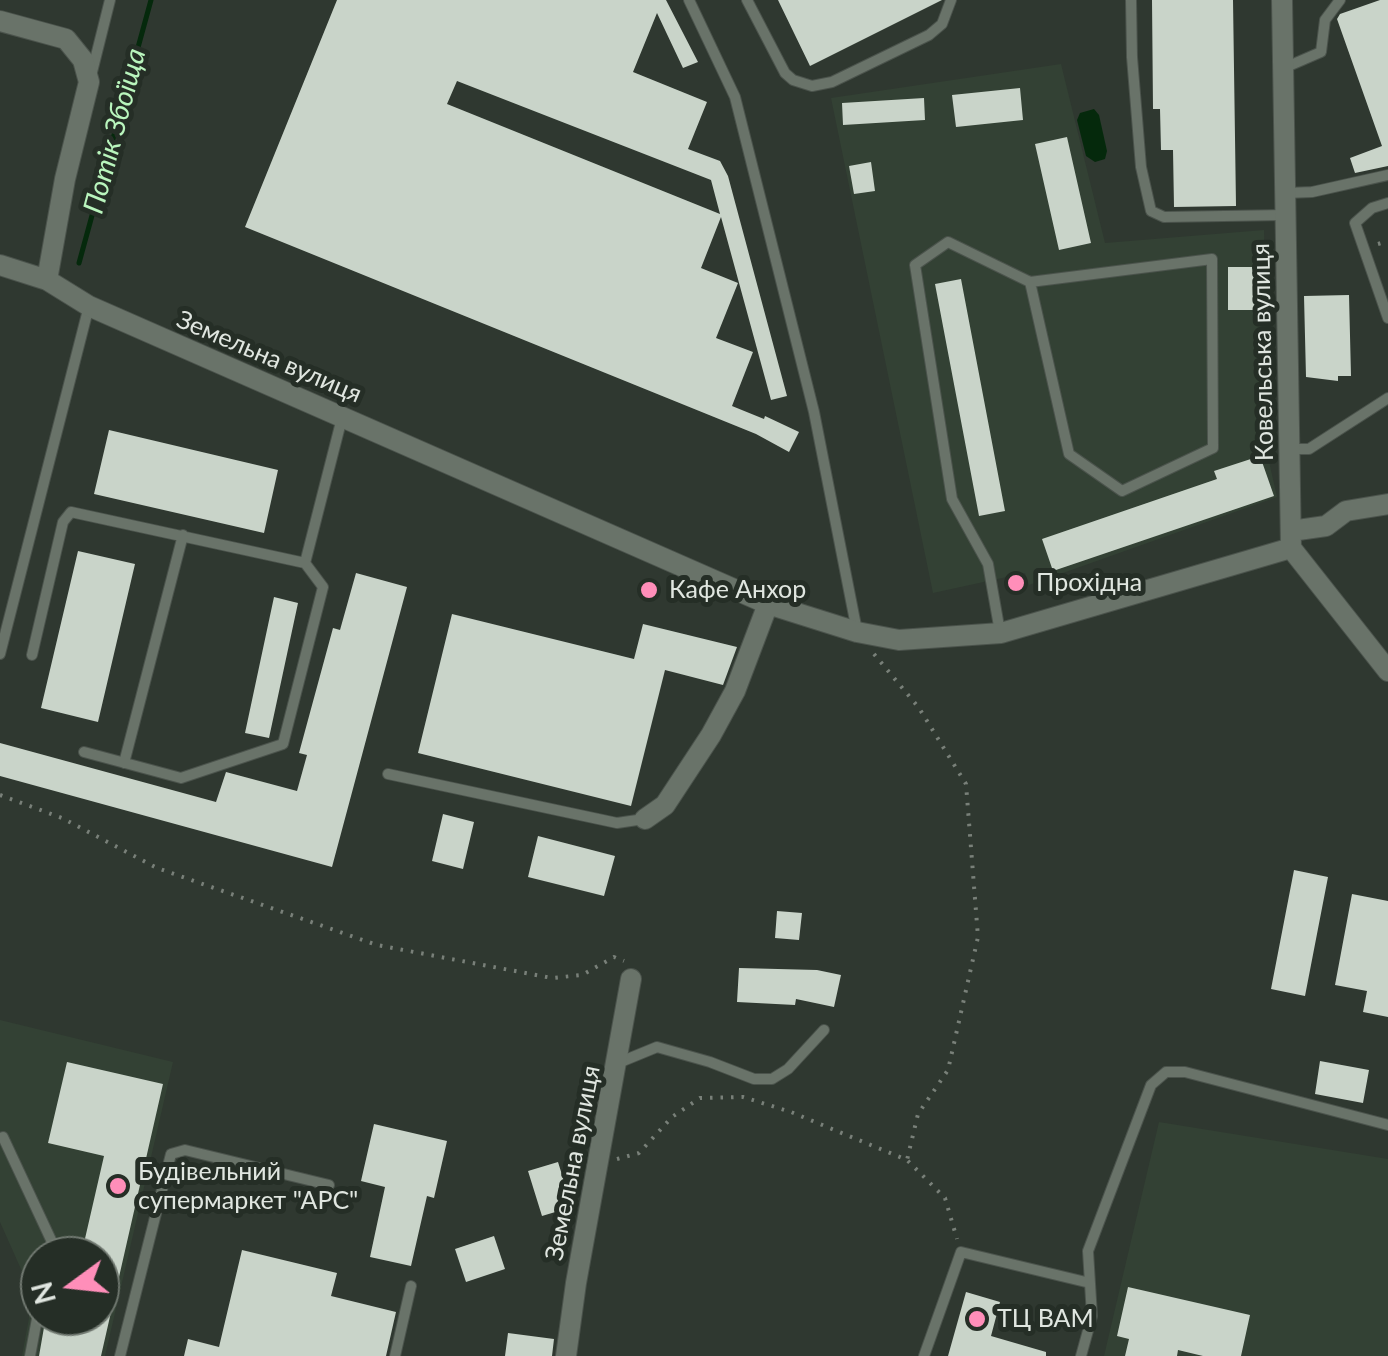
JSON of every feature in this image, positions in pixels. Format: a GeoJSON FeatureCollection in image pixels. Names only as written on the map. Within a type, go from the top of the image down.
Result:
{"type":"FeatureCollection","features":[{"type":"Feature","properties":{"kind":"street","name":"Ковельська вулиця"},"geometry":{"type":"LineString","coordinates":[[1282,0],[1291,539]]}},
{"type":"Feature","properties":{"kind":"street"},"geometry":{"type":"LineString","coordinates":[[0,22],[66,39],[83,60],[89,82],[64,179],[48,280]]}},
{"type":"Feature","properties":{"kind":"street","name":"Земельна вулиця"},"geometry":{"type":"LineString","coordinates":[[0,265],[48,280],[89,306],[768,604],[857,632],[899,640],[1000,633],[1291,539],[1326,526],[1346,510],[1388,504]]}},
{"type":"Feature","properties":{"kind":"street"},"geometry":{"type":"LineString","coordinates":[[1291,539],[1388,671]]}},
{"type":"Feature","properties":{"kind":"street"},"geometry":{"type":"LineString","coordinates":[[646,819],[665,804],[711,734],[735,691],[768,604]]}},
{"type":"Feature","properties":{"kind":"street","name":"Земельна вулиця"},"geometry":{"type":"LineString","coordinates":[[566,1356],[631,979]]}},
{"type":"Feature","properties":{"kind":"lane"},"geometry":{"type":"LineString","coordinates":[[89,82],[110,0]]}},
{"type":"Feature","properties":{"kind":"lane"},"geometry":{"type":"LineString","coordinates":[[689,0],[736,97],[814,412],[857,632]]}},
{"type":"Feature","properties":{"kind":"lane"},"geometry":{"type":"LineString","coordinates":[[747,0],[785,73],[812,86],[832,82],[929,35],[942,24],[950,0]]}},
{"type":"Feature","properties":{"kind":"lane"},"geometry":{"type":"LineString","coordinates":[[1131,0],[1140,149],[1151,211],[1164,218],[1286,215]]}},
{"type":"Feature","properties":{"kind":"lane"},"geometry":{"type":"LineString","coordinates":[[1283,68],[1322,52],[1324,20],[1340,0]]}},
{"type":"Feature","properties":{"kind":"lane"},"geometry":{"type":"LineString","coordinates":[[1285,194],[1388,176]]}},
{"type":"Feature","properties":{"kind":"lane"},"geometry":{"type":"LineString","coordinates":[[1388,203],[1372,208],[1355,223],[1388,318]]}},
{"type":"Feature","properties":{"kind":"lane"},"geometry":{"type":"LineString","coordinates":[[1000,633],[988,564],[952,498],[916,264],[948,242],[1030,282],[1212,259],[1213,448],[1122,491],[1069,454],[1030,282]]}},
{"type":"Feature","properties":{"kind":"lane"},"geometry":{"type":"LineString","coordinates":[[0,654],[89,306]]}},
{"type":"Feature","properties":{"kind":"lane"},"geometry":{"type":"LineString","coordinates":[[1290,449],[1309,449],[1388,398]]}},
{"type":"Feature","properties":{"kind":"lane"},"geometry":{"type":"LineString","coordinates":[[306,562],[342,416]]}},
{"type":"Feature","properties":{"kind":"lane"},"geometry":{"type":"LineString","coordinates":[[32,655],[66,516],[78,512],[306,562],[322,587],[283,744],[181,778],[84,752]]}},
{"type":"Feature","properties":{"kind":"lane"},"geometry":{"type":"LineString","coordinates":[[124,762],[183,535]]}},
{"type":"Feature","properties":{"kind":"lane"},"geometry":{"type":"LineString","coordinates":[[388,774],[617,823],[646,819]]}},
{"type":"Feature","properties":{"kind":"lane"},"geometry":{"type":"LineString","coordinates":[[617,1063],[656,1047],[754,1079],[772,1079],[788,1069],[824,1030]]}},
{"type":"Feature","properties":{"kind":"lane"},"geometry":{"type":"LineString","coordinates":[[1081,1356],[1092,1316],[1088,1251],[1151,1085],[1166,1072],[1186,1072],[1388,1125]]}},
{"type":"Feature","properties":{"kind":"lane"},"geometry":{"type":"LineString","coordinates":[[2,1137],[49,1236]]}},
{"type":"Feature","properties":{"kind":"lane"},"geometry":{"type":"LineString","coordinates":[[120,1356],[171,1154],[185,1150],[329,1185]]}},
{"type":"Feature","properties":{"kind":"lane"},"geometry":{"type":"LineString","coordinates":[[924,1356],[961,1252],[1090,1284]]}},
{"type":"Feature","properties":{"kind":"lane"},"geometry":{"type":"LineString","coordinates":[[396,1356],[411,1286]]}},
{"type":"Feature","properties":{"kind":"path"},"geometry":{"type":"LineString","coordinates":[[857,632],[919,708],[966,784],[978,937],[948,1070],[918,1114],[907,1160]]}},
{"type":"Feature","properties":{"kind":"path"},"geometry":{"type":"LineString","coordinates":[[0,795],[62,818],[157,868],[377,945],[552,978],[582,976],[618,956],[623,958],[631,979]]}},
{"type":"Feature","properties":{"kind":"path"},"geometry":{"type":"LineString","coordinates":[[598,1165],[638,1153],[672,1117],[700,1098],[744,1097],[907,1160],[945,1198],[961,1252]]}},
{"type":"Feature","properties":{"kind":"shaded area"},"geometry":{"type":"Polygon","coordinates":[[[1061,64],[1105,243],[1264,230],[1270,466],[1277,497],[1029,585],[1025,573],[933,593],[831,98],[1061,64]]]}},
{"type":"Feature","properties":{"kind":"shaded area"},"geometry":{"type":"Polygon","coordinates":[[[1094,109],[1099,115],[1107,151],[1105,159],[1095,162],[1086,156],[1077,120],[1080,113],[1094,109]]]}},
{"type":"Feature","properties":{"kind":"shaded area","name":"Будівельний супермаркет \"АРС\""},"geometry":{"type":"Polygon","coordinates":[[[0,1020],[173,1062],[120,1291],[120,1236],[20,1236],[20,1267],[0,1222],[0,1020]]]}},
{"type":"Feature","properties":{"kind":"shaded area"},"geometry":{"type":"Polygon","coordinates":[[[1159,1122],[1388,1159],[1388,1356],[1104,1356],[1159,1122]]]}},
{"type":"Feature","properties":{"kind":"shaded area","name":"Будівельний супермаркет \"АРС\""},"geometry":{"type":"Polygon","coordinates":[[[26,1336],[110,1336],[105,1356],[22,1356],[26,1336]]]}},
{"type":"Feature","properties":{"kind":"building"},"geometry":{"type":"Polygon","coordinates":[[[337,0],[666,0],[698,62],[683,68],[657,13],[633,72],[707,102],[688,149],[720,161],[728,176],[787,396],[771,400],[721,217],[701,268],[738,283],[716,338],[753,352],[732,406],[799,432],[789,452],[756,434],[245,227],[337,0]],[[457,81],[447,104],[720,214],[711,180],[457,81]]]}},
{"type":"Feature","properties":{"kind":"building"},"geometry":{"type":"Polygon","coordinates":[[[778,0],[942,0],[810,66],[778,0]]]}},
{"type":"Feature","properties":{"kind":"building"},"geometry":{"type":"Polygon","coordinates":[[[1152,0],[1233,0],[1236,206],[1174,207],[1173,150],[1161,150],[1160,109],[1153,109],[1152,0]]]}},
{"type":"Feature","properties":{"kind":"building"},"geometry":{"type":"Polygon","coordinates":[[[1388,0],[1388,166],[1355,173],[1350,158],[1382,146],[1337,19],[1340,14],[1388,0]]]}},
{"type":"Feature","properties":{"kind":"building"},"geometry":{"type":"Polygon","coordinates":[[[1020,88],[1023,120],[956,127],[952,95],[1020,88]]]}},
{"type":"Feature","properties":{"kind":"building"},"geometry":{"type":"Polygon","coordinates":[[[924,98],[925,120],[843,125],[842,103],[924,98]]]}},
{"type":"Feature","properties":{"kind":"building"},"geometry":{"type":"Polygon","coordinates":[[[1067,137],[1091,243],[1059,250],[1035,144],[1067,137]]]}},
{"type":"Feature","properties":{"kind":"building"},"geometry":{"type":"Polygon","coordinates":[[[871,162],[875,191],[854,194],[849,166],[871,162]]]}},
{"type":"Feature","properties":{"kind":"building"},"geometry":{"type":"Polygon","coordinates":[[[1228,267],[1261,267],[1262,310],[1228,310],[1228,267]]]}},
{"type":"Feature","properties":{"kind":"building"},"geometry":{"type":"Polygon","coordinates":[[[961,279],[1005,511],[979,516],[935,284],[961,279]]]}},
{"type":"Feature","properties":{"kind":"building"},"geometry":{"type":"Polygon","coordinates":[[[1349,295],[1351,376],[1338,376],[1338,381],[1306,377],[1304,296],[1349,295]]]}},
{"type":"Feature","properties":{"kind":"building"},"geometry":{"type":"Polygon","coordinates":[[[109,430],[278,470],[264,533],[94,494],[109,430]]]}},
{"type":"Feature","properties":{"kind":"building"},"geometry":{"type":"Polygon","coordinates":[[[1260,456],[1274,496],[1053,571],[1042,539],[1217,479],[1214,471],[1260,456]]]}},
{"type":"Feature","properties":{"kind":"building"},"geometry":{"type":"Polygon","coordinates":[[[78,551],[135,564],[98,722],[41,708],[78,551]]]}},
{"type":"Feature","properties":{"kind":"building"},"geometry":{"type":"Polygon","coordinates":[[[356,573],[407,587],[332,867],[0,776],[0,743],[216,802],[226,772],[297,791],[307,755],[299,753],[333,628],[340,630],[356,573]]]}},
{"type":"Feature","properties":{"kind":"building"},"geometry":{"type":"Polygon","coordinates":[[[274,597],[298,603],[269,738],[245,733],[274,597]]]}},
{"type":"Feature","properties":{"kind":"building"},"geometry":{"type":"Polygon","coordinates":[[[452,614],[634,659],[643,624],[737,647],[723,685],[665,670],[631,806],[418,753],[452,614]]]}},
{"type":"Feature","properties":{"kind":"building"},"geometry":{"type":"Polygon","coordinates":[[[443,814],[474,822],[463,869],[432,861],[443,814]]]}},
{"type":"Feature","properties":{"kind":"building"},"geometry":{"type":"Polygon","coordinates":[[[538,836],[615,856],[604,896],[528,877],[538,836]]]}},
{"type":"Feature","properties":{"kind":"building"},"geometry":{"type":"Polygon","coordinates":[[[1294,870],[1328,877],[1305,996],[1271,989],[1294,870]]]}},
{"type":"Feature","properties":{"kind":"building"},"geometry":{"type":"Polygon","coordinates":[[[1352,894],[1388,901],[1388,1017],[1363,1012],[1367,991],[1335,985],[1352,894]]]}},
{"type":"Feature","properties":{"kind":"building"},"geometry":{"type":"Polygon","coordinates":[[[777,911],[802,913],[799,940],[775,938],[777,911]]]}},
{"type":"Feature","properties":{"kind":"building"},"geometry":{"type":"Polygon","coordinates":[[[739,968],[817,970],[841,975],[834,1007],[796,999],[795,1005],[737,1002],[739,968]]]}},
{"type":"Feature","properties":{"kind":"building"},"geometry":{"type":"Polygon","coordinates":[[[1320,1061],[1369,1070],[1363,1103],[1315,1094],[1320,1061]]]}},
{"type":"Feature","properties":{"kind":"building","name":"Будівельний супермаркет \"АРС\""},"geometry":{"type":"Polygon","coordinates":[[[67,1062],[163,1084],[120,1273],[120,1236],[86,1236],[104,1156],[48,1143],[67,1062]]]}},
{"type":"Feature","properties":{"kind":"building"},"geometry":{"type":"Polygon","coordinates":[[[374,1124],[447,1141],[434,1198],[427,1196],[411,1266],[370,1257],[385,1187],[361,1181],[374,1124]]]}},
{"type":"Feature","properties":{"kind":"building"},"geometry":{"type":"Polygon","coordinates":[[[558,1162],[572,1207],[542,1216],[528,1171],[558,1162]]]}},
{"type":"Feature","properties":{"kind":"building"},"geometry":{"type":"Polygon","coordinates":[[[494,1236],[505,1269],[466,1282],[455,1249],[494,1236]]]}},
{"type":"Feature","properties":{"kind":"building"},"geometry":{"type":"Polygon","coordinates":[[[242,1250],[337,1273],[331,1296],[396,1312],[386,1356],[184,1356],[188,1339],[219,1347],[242,1250]]]}},
{"type":"Feature","properties":{"kind":"building"},"geometry":{"type":"Polygon","coordinates":[[[1128,1287],[1250,1315],[1241,1356],[1203,1356],[1178,1350],[1177,1356],[1125,1356],[1129,1339],[1117,1336],[1128,1287]]]}},
{"type":"Feature","properties":{"kind":"building","name":"ТЦ ВАМ"},"geometry":{"type":"Polygon","coordinates":[[[966,1292],[1000,1302],[991,1336],[1046,1352],[1046,1356],[948,1356],[966,1292]]]}},
{"type":"Feature","properties":{"kind":"building"},"geometry":{"type":"Polygon","coordinates":[[[508,1333],[554,1339],[552,1356],[505,1356],[508,1333]]]}},
{"type":"Feature","properties":{"kind":"building","name":"Будівельний супермаркет \"АРС\""},"geometry":{"type":"Polygon","coordinates":[[[42,1336],[106,1336],[101,1356],[39,1356],[42,1336]]]}},
{"type":"Feature","properties":{"kind":"waterway","name":"Потік Збоїща"},"geometry":{"type":"LineString","coordinates":[[79,263],[151,0]]}},
{"type":"Feature","properties":{"kind":"place","name":"Прохідна"},"geometry":{"type":"Point","coordinates":[1016,583]}},
{"type":"Feature","properties":{"kind":"place","name":"Кафе Анхор"},"geometry":{"type":"Point","coordinates":[649,590]}},
{"type":"Feature","properties":{"kind":"place","name":"Будівельний супермаркет \"АРС\""},"geometry":{"type":"Point","coordinates":[118,1186]}},
{"type":"Feature","properties":{"kind":"place","name":"ТЦ ВАМ"},"geometry":{"type":"Point","coordinates":[977,1319]}}]}
